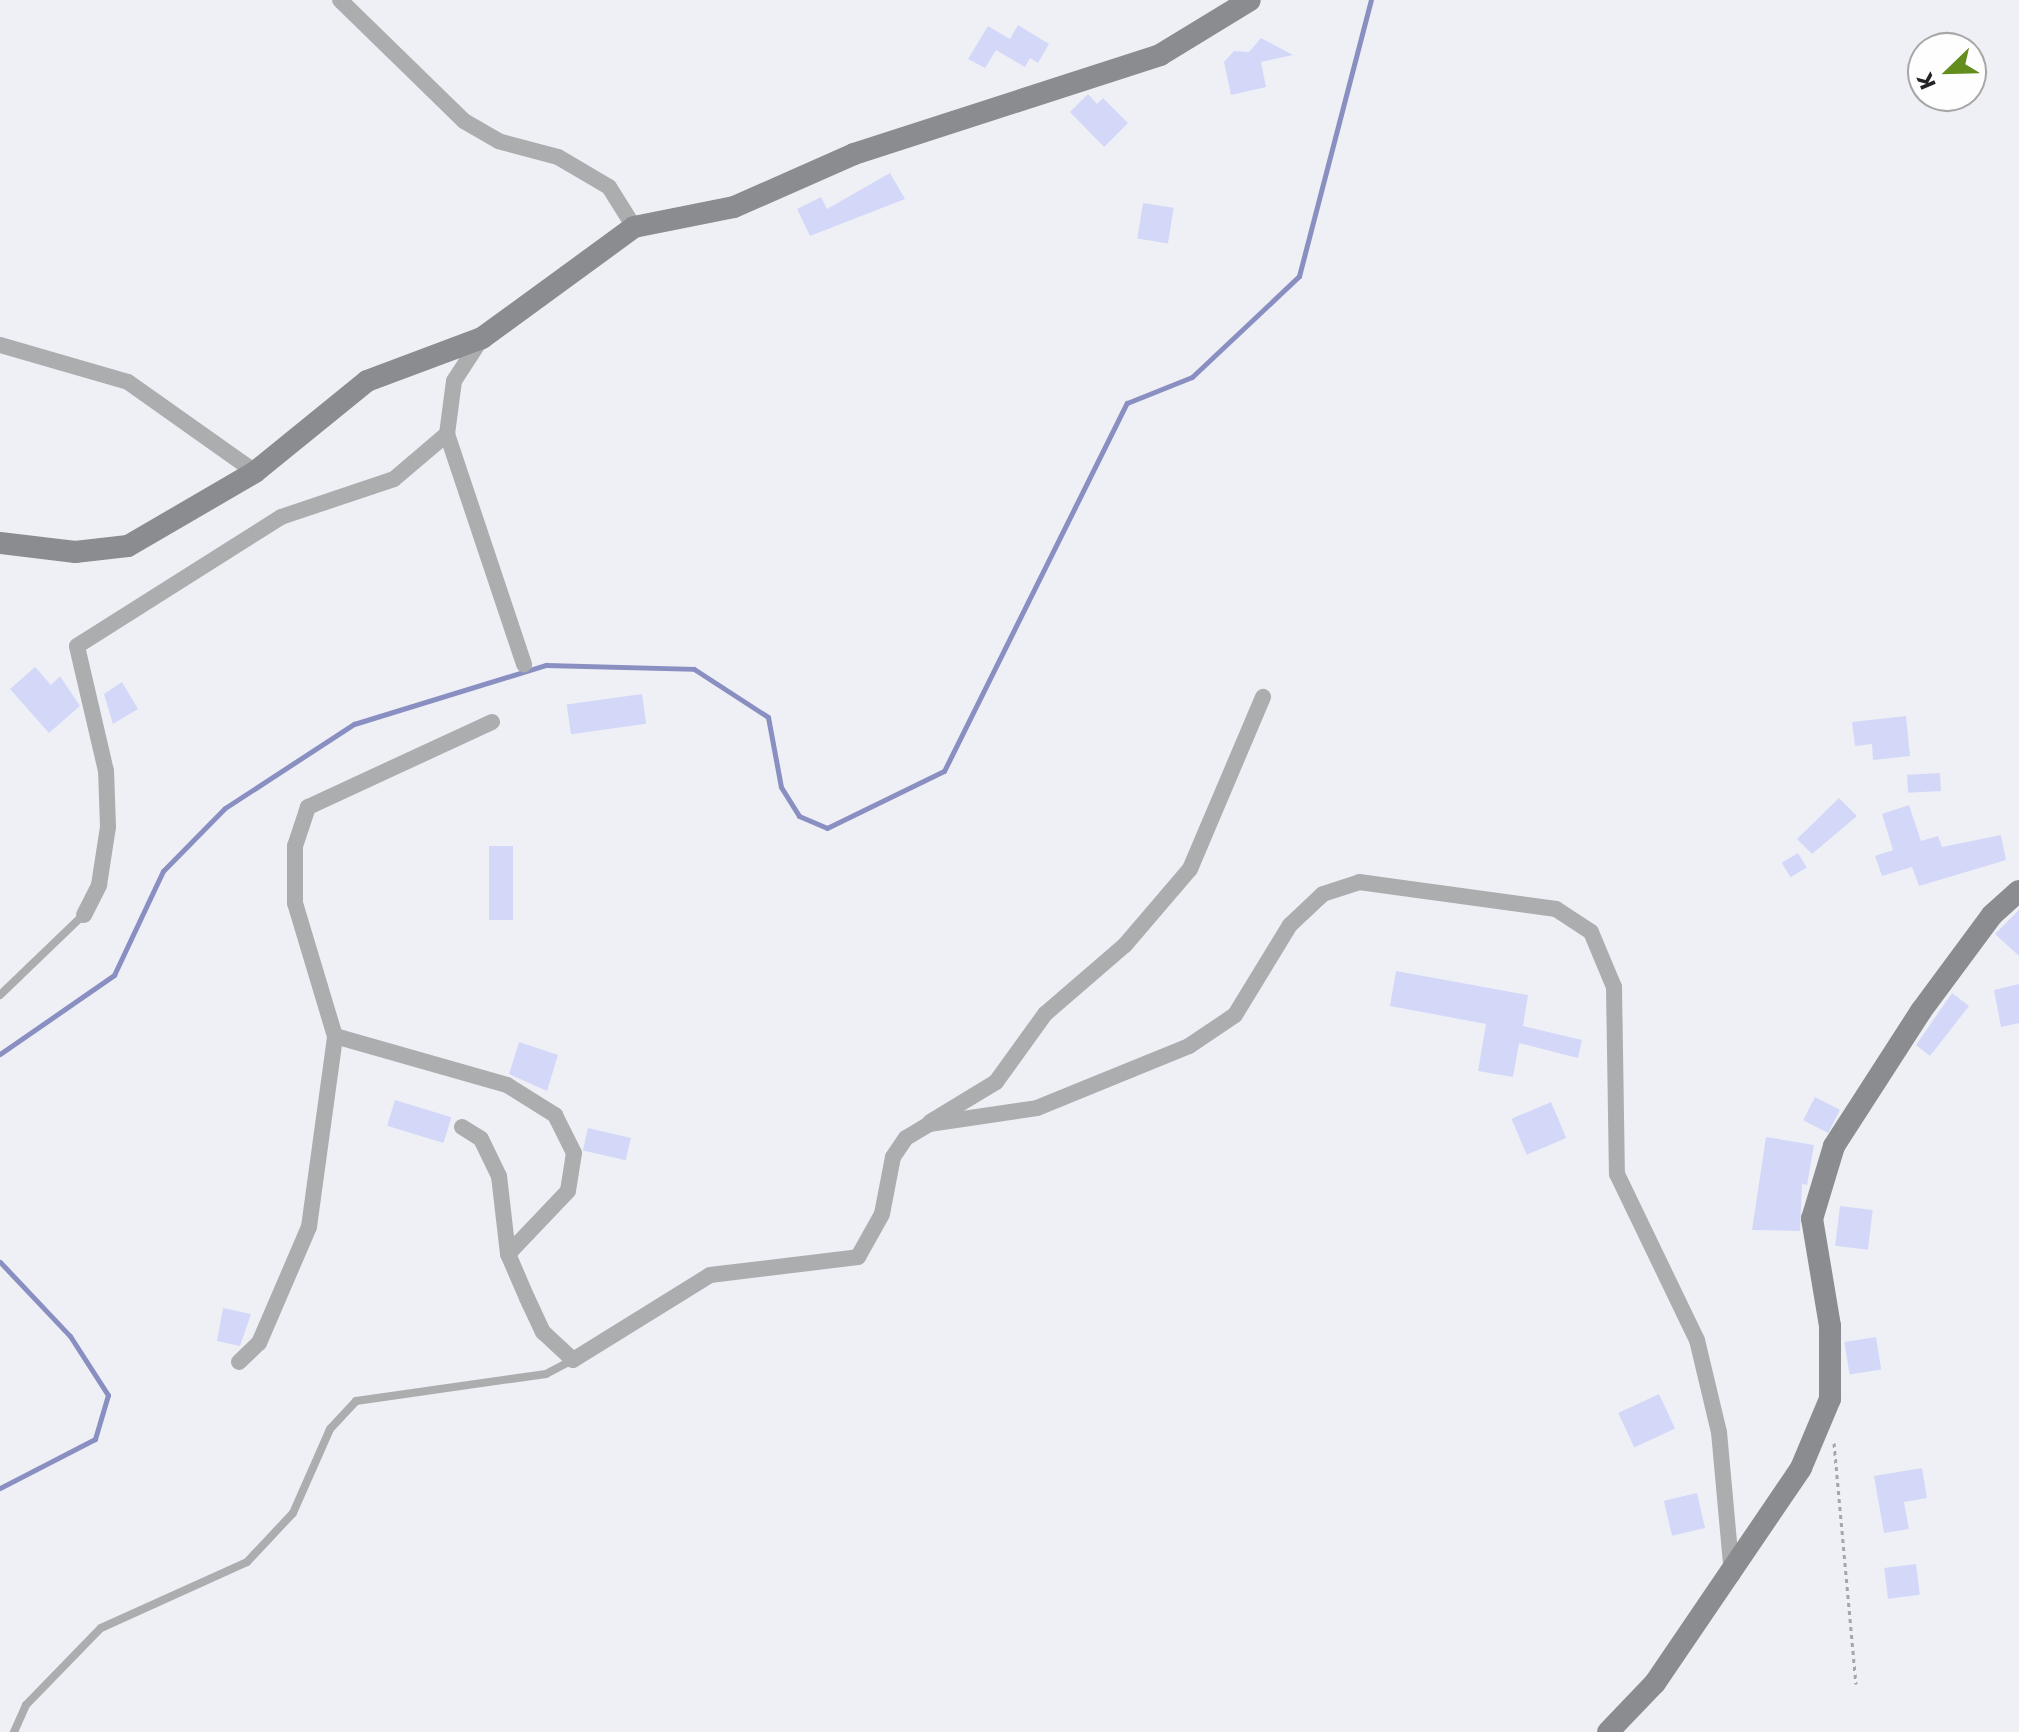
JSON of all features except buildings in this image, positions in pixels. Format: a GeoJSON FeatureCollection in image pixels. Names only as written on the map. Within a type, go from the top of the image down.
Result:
{"type":"FeatureCollection","features":[{"type":"Feature","properties":{"kind":"street"},"geometry":{"type":"LineString","coordinates":[[340,0],[464,121],[498,141],[558,157],[609,187],[634,227]]}},
{"type":"Feature","properties":{"kind":"street"},"geometry":{"type":"LineString","coordinates":[[0,543],[75,552],[128,546],[255,472],[367,381],[482,338],[634,227],[734,207],[854,154],[1160,55],[1250,0]]}},
{"type":"Feature","properties":{"kind":"street"},"geometry":{"type":"LineString","coordinates":[[482,338],[454,381],[447,434],[524,664]]}},
{"type":"Feature","properties":{"kind":"street"},"geometry":{"type":"LineString","coordinates":[[0,345],[128,382],[255,472]]}},
{"type":"Feature","properties":{"kind":"street"},"geometry":{"type":"LineString","coordinates":[[84,915],[99,885],[108,827],[106,771],[77,646],[281,517],[394,479],[447,434]]}},
{"type":"Feature","properties":{"kind":"street"},"geometry":{"type":"LineString","coordinates":[[462,1127],[481,1139],[499,1176],[508,1254],[543,1332],[573,1360],[710,1275],[858,1257],[882,1214],[893,1157],[929,1124],[996,1082],[1045,1014],[1125,945],[1190,869],[1263,697]]}},
{"type":"Feature","properties":{"kind":"street"},"geometry":{"type":"LineString","coordinates":[[239,1362],[259,1343],[309,1227],[335,1036],[295,903],[295,846],[308,807],[492,722]]}},
{"type":"Feature","properties":{"kind":"street"},"geometry":{"type":"LineString","coordinates":[[929,1124],[1037,1108],[1189,1046],[1235,1015],[1290,925],[1323,894],[1359,882],[1556,909],[1591,932],[1614,987],[1617,1174],[1697,1340],[1719,1432],[1732,1576]]}},
{"type":"Feature","properties":{"kind":"street"},"geometry":{"type":"LineString","coordinates":[[1608,1732],[1655,1683],[1732,1576],[1801,1468],[1830,1399],[1830,1326],[1812,1219],[1834,1146],[1887,1059],[1992,915],[2019,891]]}},
{"type":"Feature","properties":{"kind":"street"},"geometry":{"type":"LineString","coordinates":[[335,1036],[507,1085],[555,1115],[574,1153],[568,1191],[508,1254]]}},
{"type":"Feature","properties":{"kind":"lane"},"geometry":{"type":"LineString","coordinates":[[0,995],[84,915]]}},
{"type":"Feature","properties":{"kind":"lane"},"geometry":{"type":"LineString","coordinates":[[14,1732],[26,1705],[101,1628],[247,1562],[293,1513],[330,1429],[356,1401],[546,1374],[573,1360]]}},
{"type":"Feature","properties":{"kind":"path"},"geometry":{"type":"LineString","coordinates":[[1833,1431],[1856,1684]]}},
{"type":"Feature","properties":{"kind":"waterway"},"geometry":{"type":"LineString","coordinates":[[0,1054],[114,975],[163,871],[225,808],[354,724],[546,665],[694,669],[768,717],[781,787],[799,816],[827,828],[944,771],[1127,403],[1192,377],[1299,276],[1371,0]]}},
{"type":"Feature","properties":{"kind":"waterway"},"geometry":{"type":"LineString","coordinates":[[0,1262],[70,1336],[108,1395],[95,1439],[0,1488]]}}]}
